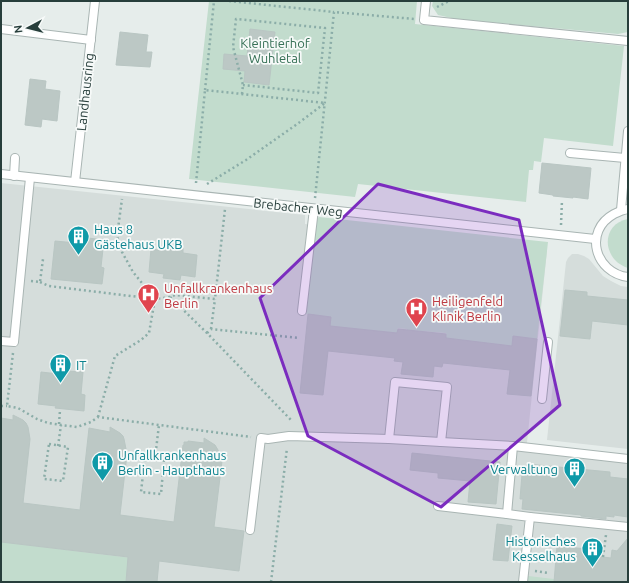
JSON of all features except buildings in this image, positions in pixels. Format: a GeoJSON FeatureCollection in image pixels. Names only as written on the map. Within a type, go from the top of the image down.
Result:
{"type":"FeatureCollection","features":[{"type":"Feature","properties":{"kind":"lane","name":"Landhausring"},"geometry":{"type":"LineString","coordinates":[[75,182],[95,1]]}},
{"type":"Feature","properties":{"kind":"lane"},"geometry":{"type":"LineString","coordinates":[[426,1],[424,20],[628,41]]}},
{"type":"Feature","properties":{"kind":"lane"},"geometry":{"type":"LineString","coordinates":[[1,29],[91,40]]}},
{"type":"Feature","properties":{"kind":"lane"},"geometry":{"type":"LineString","coordinates":[[628,131],[624,210],[607,218],[601,226],[596,239],[599,257],[604,266],[613,272],[628,277]]}},
{"type":"Feature","properties":{"kind":"lane"},"geometry":{"type":"LineString","coordinates":[[570,153],[626,158]]}},
{"type":"Feature","properties":{"kind":"lane"},"geometry":{"type":"LineString","coordinates":[[14,176],[16,158]]}},
{"type":"Feature","properties":{"kind":"lane","name":"Brebacher Weg"},"geometry":{"type":"LineString","coordinates":[[1,174],[596,239]]}},
{"type":"Feature","properties":{"kind":"lane"},"geometry":{"type":"LineString","coordinates":[[1,341],[14,342],[30,178]]}},
{"type":"Feature","properties":{"kind":"lane"},"geometry":{"type":"LineString","coordinates":[[302,311],[314,209]]}},
{"type":"Feature","properties":{"kind":"lane"},"geometry":{"type":"LineString","coordinates":[[542,399],[548,342]]}},
{"type":"Feature","properties":{"kind":"lane"},"geometry":{"type":"LineString","coordinates":[[389,439],[395,382],[447,388],[441,442]]}},
{"type":"Feature","properties":{"kind":"lane"},"geometry":{"type":"LineString","coordinates":[[250,530],[262,438],[268,439],[289,436],[415,440],[514,446],[628,459]]}},
{"type":"Feature","properties":{"kind":"lane"},"geometry":{"type":"LineString","coordinates":[[507,514],[514,446]]}},
{"type":"Feature","properties":{"kind":"lane"},"geometry":{"type":"LineString","coordinates":[[438,506],[628,527]]}},
{"type":"Feature","properties":{"kind":"lane"},"geometry":{"type":"LineString","coordinates":[[523,582],[530,517]]}},
{"type":"Feature","properties":{"kind":"path"},"geometry":{"type":"LineString","coordinates":[[196,183],[214,1]]}},
{"type":"Feature","properties":{"kind":"path"},"geometry":{"type":"LineString","coordinates":[[229,1],[424,20]]}},
{"type":"Feature","properties":{"kind":"path"},"geometry":{"type":"LineString","coordinates":[[314,209],[334,12]]}},
{"type":"Feature","properties":{"kind":"path"},"geometry":{"type":"LineString","coordinates":[[242,94],[243,85],[233,47],[236,19],[325,28],[318,93],[243,85]]}},
{"type":"Feature","properties":{"kind":"path"},"geometry":{"type":"LineString","coordinates":[[204,90],[325,102]]}},
{"type":"Feature","properties":{"kind":"path"},"geometry":{"type":"LineString","coordinates":[[207,184],[246,160],[300,122],[325,102]]}},
{"type":"Feature","properties":{"kind":"path"},"geometry":{"type":"LineString","coordinates":[[124,188],[117,236],[122,252],[132,272],[155,299]]}},
{"type":"Feature","properties":{"kind":"path"},"geometry":{"type":"LineString","coordinates":[[206,333],[211,329],[226,199]]}},
{"type":"Feature","properties":{"kind":"path"},"geometry":{"type":"LineString","coordinates":[[561,235],[560,222],[562,200]]}},
{"type":"Feature","properties":{"kind":"path"},"geometry":{"type":"LineString","coordinates":[[40,282],[42,259]]}},
{"type":"Feature","properties":{"kind":"path"},"geometry":{"type":"LineString","coordinates":[[21,280],[40,282],[49,286],[155,299],[175,295],[215,299]]}},
{"type":"Feature","properties":{"kind":"path"},"geometry":{"type":"LineString","coordinates":[[170,297],[291,420]]}},
{"type":"Feature","properties":{"kind":"path"},"geometry":{"type":"LineString","coordinates":[[1,406],[18,408],[37,419],[48,423],[76,427],[91,422],[98,417],[115,356],[149,333],[155,299]]}},
{"type":"Feature","properties":{"kind":"path"},"geometry":{"type":"LineString","coordinates":[[211,329],[299,338]]}},
{"type":"Feature","properties":{"kind":"path"},"geometry":{"type":"LineString","coordinates":[[7,406],[14,342]]}},
{"type":"Feature","properties":{"kind":"path"},"geometry":{"type":"LineString","coordinates":[[58,446],[60,410]]}},
{"type":"Feature","properties":{"kind":"path"},"geometry":{"type":"LineString","coordinates":[[98,417],[262,438]]}},
{"type":"Feature","properties":{"kind":"path"},"geometry":{"type":"LineString","coordinates":[[155,458],[159,425]]}},
{"type":"Feature","properties":{"kind":"path"},"geometry":{"type":"LineString","coordinates":[[271,582],[289,436]]}},
{"type":"Feature","properties":{"kind":"path"},"geometry":{"type":"LineString","coordinates":[[49,444],[58,446],[68,447],[63,482],[44,479],[49,444]]}},
{"type":"Feature","properties":{"kind":"path"},"geometry":{"type":"LineString","coordinates":[[145,456],[155,458],[164,459],[161,494],[141,492],[145,456]]}},
{"type":"Feature","properties":{"kind":"path"},"geometry":{"type":"LineString","coordinates":[[603,557],[607,525]]}},
{"type":"Feature","properties":{"kind":"highlighted area"},"geometry":{"type":"Polygon","coordinates":[[[378,184],[519,220],[560,405],[441,507],[308,436],[260,298],[378,184]]]}},
{"type":"Feature","properties":{"kind":"shaded area","name":"Unfallkrankenhaus Berlin"},"geometry":{"type":"Polygon","coordinates":[[[1,183],[305,215],[305,224],[547,251],[526,452],[628,463],[628,582],[1,582],[1,183]]]}},
{"type":"Feature","properties":{"kind":"shaded area"},"geometry":{"type":"Polygon","coordinates":[[[572,254],[584,256],[589,259],[603,276],[621,286],[628,287],[628,449],[547,440],[566,262],[572,254]]]}},
{"type":"Feature","properties":{"kind":"green space","name":"Kleintierhof Wuhletal"},"geometry":{"type":"Polygon","coordinates":[[[209,1],[417,1],[415,24],[624,46],[613,146],[544,138],[541,162],[534,161],[533,170],[529,170],[526,202],[358,184],[355,197],[189,179],[209,1]]]}},
{"type":"Feature","properties":{"kind":"green space"},"geometry":{"type":"Polygon","coordinates":[[[433,1],[628,1],[628,32],[618,34],[456,19],[438,15],[432,6],[433,1]]]}},
{"type":"Feature","properties":{"kind":"green space"},"geometry":{"type":"Polygon","coordinates":[[[319,217],[548,242],[537,339],[514,336],[512,346],[446,338],[446,333],[398,328],[397,333],[330,326],[331,317],[306,314],[316,219],[319,217]]]}},
{"type":"Feature","properties":{"kind":"green space"},"geometry":{"type":"Polygon","coordinates":[[[628,219],[628,268],[619,264],[613,258],[609,250],[608,242],[609,235],[613,228],[619,222],[628,219]]]}},
{"type":"Feature","properties":{"kind":"green space"},"geometry":{"type":"Polygon","coordinates":[[[1,542],[132,558],[130,578],[126,578],[126,582],[1,582],[1,542]]]}},
{"type":"Feature","properties":{"kind":"green space"},"geometry":{"type":"Polygon","coordinates":[[[528,576],[554,579],[554,582],[527,582],[528,576]]]}},
{"type":"Feature","properties":{"kind":"place","name":"Haus 8 Gästehaus UKB"},"geometry":{"type":"Point","coordinates":[78,256]}},
{"type":"Feature","properties":{"kind":"place","name":"Unfallkrankenhaus Berlin"},"geometry":{"type":"Point","coordinates":[149,314]}},
{"type":"Feature","properties":{"kind":"place","name":"Heiligenfeld Klinik Berlin"},"geometry":{"type":"Point","coordinates":[417,328]}},
{"type":"Feature","properties":{"kind":"place","name":"IT"},"geometry":{"type":"Point","coordinates":[61,384]}},
{"type":"Feature","properties":{"kind":"place","name":"Unfallkrankenhaus Berlin - Haupthaus"},"geometry":{"type":"Point","coordinates":[103,482]}},
{"type":"Feature","properties":{"kind":"place","name":"Verwaltung"},"geometry":{"type":"Point","coordinates":[574,488]}},
{"type":"Feature","properties":{"kind":"place","name":"Historisches Kesselhaus"},"geometry":{"type":"Point","coordinates":[592,568]}}]}
